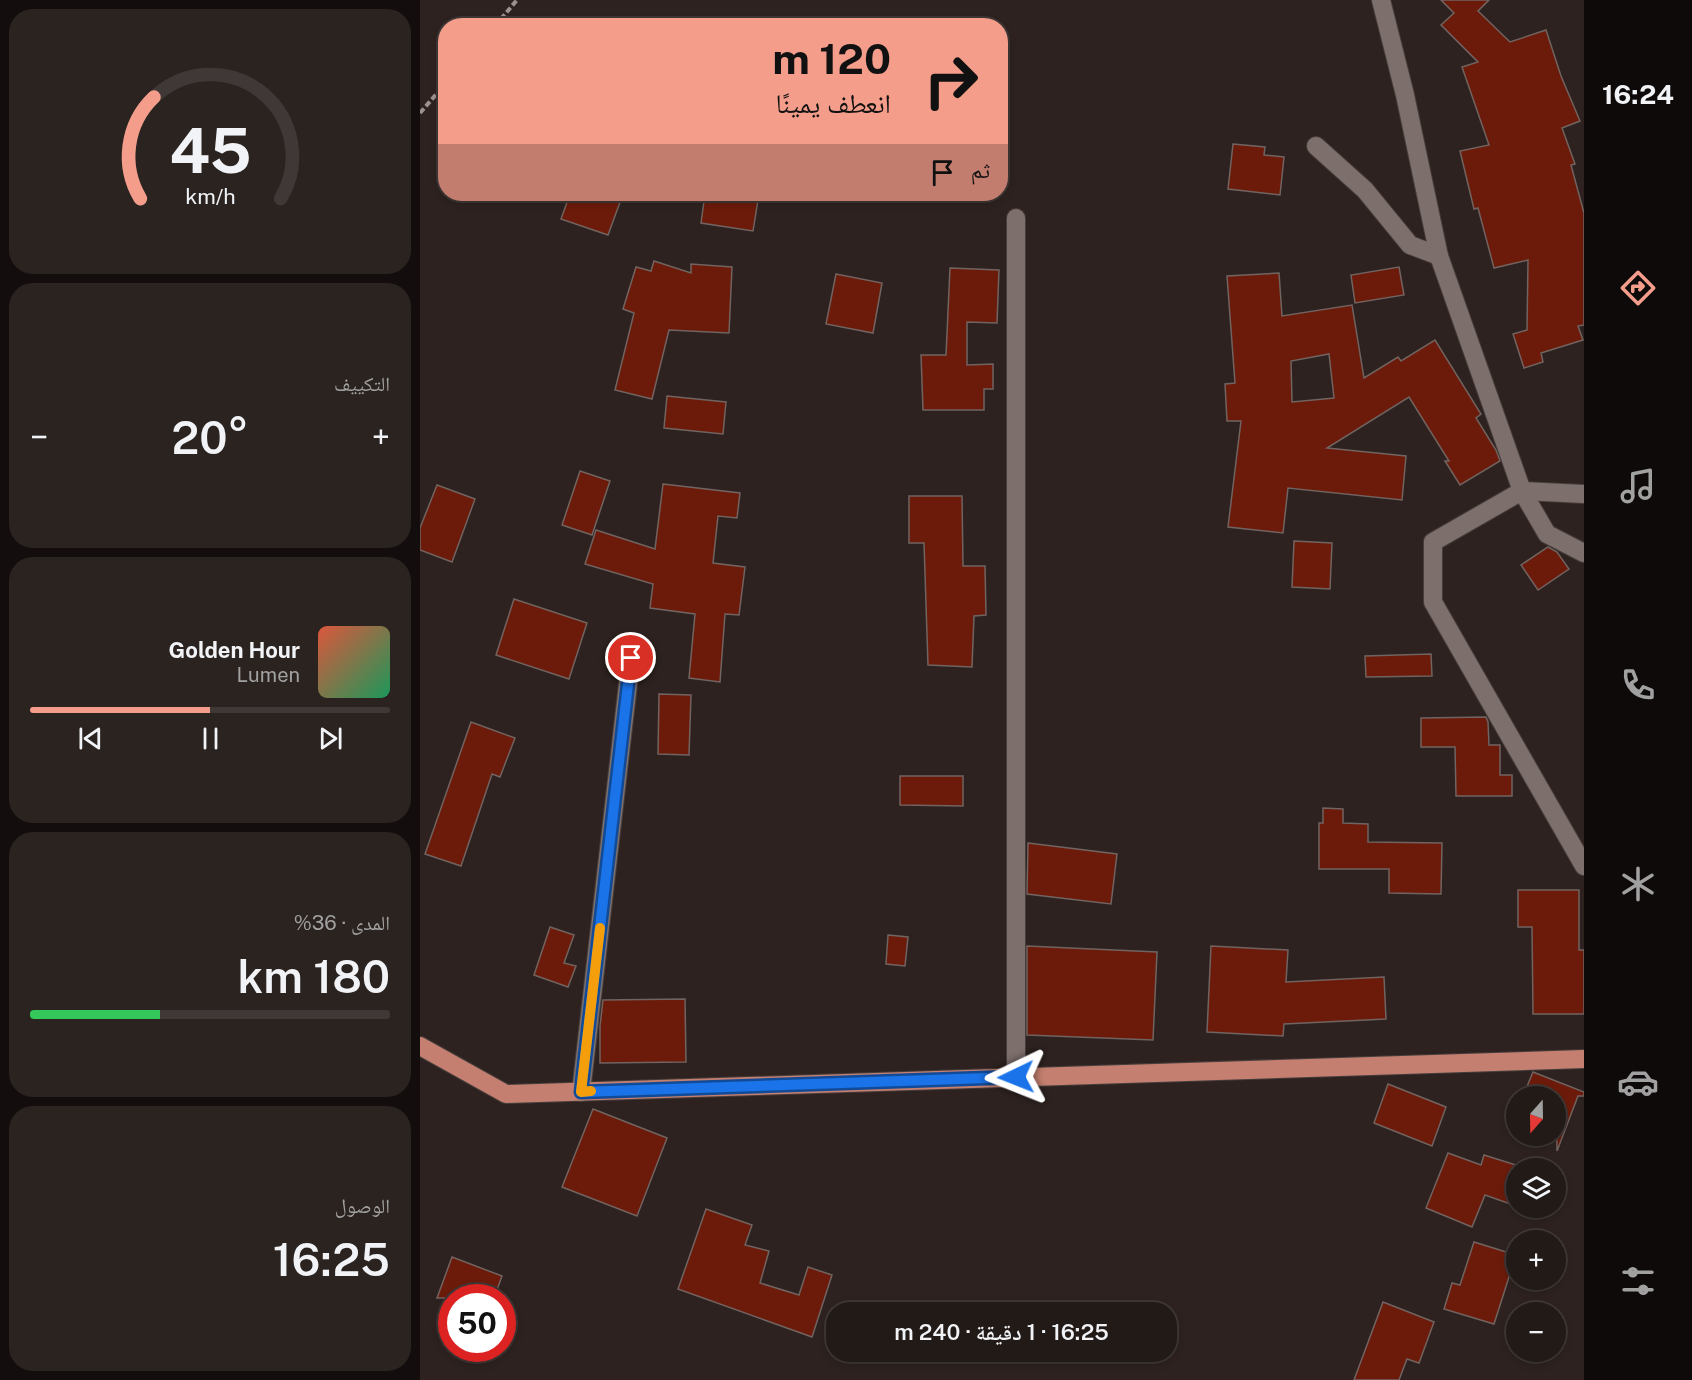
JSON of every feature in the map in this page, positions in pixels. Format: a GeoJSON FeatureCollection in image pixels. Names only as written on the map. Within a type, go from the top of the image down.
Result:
{"type":"FeatureCollection","features":[{"type":"Feature","properties":{"kind":"main road"},"geometry":{"type":"LineString","coordinates":[[420,1046],[506,1094],[1584,1059]]}},
{"type":"Feature","properties":{"kind":"street"},"geometry":{"type":"LineString","coordinates":[[1381,0],[1405,95],[1439,256],[1522,491],[1547,534],[1584,553]]}},
{"type":"Feature","properties":{"kind":"street"},"geometry":{"type":"LineString","coordinates":[[1316,146],[1365,190],[1410,245],[1439,256]]}},
{"type":"Feature","properties":{"kind":"street"},"geometry":{"type":"LineString","coordinates":[[1016,1077],[1017,218]]}},
{"type":"Feature","properties":{"kind":"street"},"geometry":{"type":"LineString","coordinates":[[1584,494],[1522,491],[1433,542],[1433,602],[1584,866]]}},
{"type":"Feature","properties":{"kind":"street"},"geometry":{"type":"LineString","coordinates":[[581,1092],[631,658]]}},
{"type":"Feature","properties":{"kind":"path"},"geometry":{"type":"LineString","coordinates":[[502,18],[518,0]]}},
{"type":"Feature","properties":{"kind":"path"},"geometry":{"type":"LineString","coordinates":[[420,113],[438,92]]}},
{"type":"Feature","properties":{"kind":"building"},"geometry":{"type":"Polygon","coordinates":[[[1441,0],[1489,0],[1478,11],[1510,42],[1546,30],[1561,76],[1580,121],[1562,128],[1575,164],[1571,165],[1584,213],[1584,325],[1578,326],[1583,340],[1541,353],[1543,362],[1524,368],[1513,334],[1527,330],[1528,260],[1494,268],[1478,208],[1474,209],[1460,151],[1489,145],[1462,67],[1478,62],[1441,25],[1454,13],[1441,0]]]}},
{"type":"Feature","properties":{"kind":"building"},"geometry":{"type":"Polygon","coordinates":[[[1233,144],[1265,147],[1264,155],[1284,157],[1280,195],[1228,189],[1233,144]]]}},
{"type":"Feature","properties":{"kind":"building"},"geometry":{"type":"Polygon","coordinates":[[[567,201],[620,201],[608,235],[561,219],[567,201]]]}},
{"type":"Feature","properties":{"kind":"building"},"geometry":{"type":"Polygon","coordinates":[[[704,201],[758,201],[753,231],[701,223],[704,201]]]}},
{"type":"Feature","properties":{"kind":"building"},"geometry":{"type":"Polygon","coordinates":[[[654,261],[691,273],[691,264],[732,267],[729,333],[669,330],[652,399],[615,390],[634,313],[623,309],[636,267],[651,271],[654,261]]]}},
{"type":"Feature","properties":{"kind":"building"},"geometry":{"type":"Polygon","coordinates":[[[1399,267],[1404,295],[1355,303],[1351,275],[1399,267]]]}},
{"type":"Feature","properties":{"kind":"building"},"geometry":{"type":"Polygon","coordinates":[[[950,268],[999,270],[997,323],[967,322],[967,365],[993,364],[993,389],[984,389],[984,410],[923,410],[921,355],[946,355],[950,268]]]}},
{"type":"Feature","properties":{"kind":"building"},"geometry":{"type":"Polygon","coordinates":[[[1279,273],[1282,316],[1352,305],[1364,378],[1398,357],[1401,361],[1435,340],[1481,414],[1476,418],[1496,450],[1500,461],[1460,485],[1445,461],[1449,461],[1409,397],[1327,448],[1406,456],[1402,500],[1288,488],[1283,533],[1228,527],[1241,421],[1227,421],[1225,384],[1235,383],[1227,276],[1279,273]],[[1329,354],[1291,361],[1292,402],[1334,398],[1329,354]]]}},
{"type":"Feature","properties":{"kind":"building"},"geometry":{"type":"Polygon","coordinates":[[[836,274],[882,283],[873,333],[826,324],[836,274]]]}},
{"type":"Feature","properties":{"kind":"building"},"geometry":{"type":"Polygon","coordinates":[[[667,396],[726,402],[723,434],[664,428],[667,396]]]}},
{"type":"Feature","properties":{"kind":"building"},"geometry":{"type":"Polygon","coordinates":[[[580,471],[610,481],[592,535],[562,525],[580,471]]]}},
{"type":"Feature","properties":{"kind":"building"},"geometry":{"type":"Polygon","coordinates":[[[663,484],[740,493],[737,518],[718,516],[713,563],[745,567],[739,615],[725,614],[720,682],[689,678],[695,614],[650,608],[653,584],[585,564],[596,530],[655,549],[663,484]]]}},
{"type":"Feature","properties":{"kind":"building"},"geometry":{"type":"Polygon","coordinates":[[[437,485],[475,499],[452,562],[420,550],[420,528],[437,485]]]}},
{"type":"Feature","properties":{"kind":"building"},"geometry":{"type":"Polygon","coordinates":[[[909,496],[962,496],[963,566],[985,566],[986,615],[974,616],[972,667],[928,665],[924,543],[909,543],[909,496]]]}},
{"type":"Feature","properties":{"kind":"building"},"geometry":{"type":"Polygon","coordinates":[[[1294,541],[1332,543],[1330,589],[1292,587],[1294,541]]]}},
{"type":"Feature","properties":{"kind":"building"},"geometry":{"type":"Polygon","coordinates":[[[1548,547],[1557,552],[1569,569],[1538,590],[1521,565],[1548,547]]]}},
{"type":"Feature","properties":{"kind":"building"},"geometry":{"type":"Polygon","coordinates":[[[514,599],[587,623],[569,679],[496,655],[514,599]]]}},
{"type":"Feature","properties":{"kind":"building"},"geometry":{"type":"Polygon","coordinates":[[[1431,654],[1432,676],[1366,677],[1365,656],[1431,654]]]}},
{"type":"Feature","properties":{"kind":"building"},"geometry":{"type":"Polygon","coordinates":[[[659,694],[691,695],[689,755],[658,754],[659,694]]]}},
{"type":"Feature","properties":{"kind":"building"},"geometry":{"type":"Polygon","coordinates":[[[1486,717],[1489,745],[1500,745],[1500,775],[1512,775],[1512,796],[1456,796],[1455,747],[1421,747],[1421,718],[1486,717]]]}},
{"type":"Feature","properties":{"kind":"building"},"geometry":{"type":"Polygon","coordinates":[[[471,722],[515,738],[500,777],[492,774],[461,866],[425,854],[471,722]]]}},
{"type":"Feature","properties":{"kind":"building"},"geometry":{"type":"Polygon","coordinates":[[[900,776],[963,776],[963,806],[900,805],[900,776]]]}},
{"type":"Feature","properties":{"kind":"building"},"geometry":{"type":"Polygon","coordinates":[[[1323,808],[1343,809],[1343,823],[1368,824],[1368,842],[1442,843],[1441,894],[1389,893],[1389,869],[1319,869],[1319,823],[1323,823],[1323,808]]]}},
{"type":"Feature","properties":{"kind":"building"},"geometry":{"type":"Polygon","coordinates":[[[1028,843],[1117,854],[1111,904],[1027,894],[1028,843]]]}},
{"type":"Feature","properties":{"kind":"building"},"geometry":{"type":"Polygon","coordinates":[[[1518,890],[1579,890],[1579,950],[1584,950],[1584,1014],[1533,1014],[1532,927],[1518,927],[1518,890]]]}},
{"type":"Feature","properties":{"kind":"building"},"geometry":{"type":"Polygon","coordinates":[[[550,927],[574,935],[564,963],[576,966],[568,987],[534,975],[550,927]]]}},
{"type":"Feature","properties":{"kind":"building"},"geometry":{"type":"Polygon","coordinates":[[[888,935],[908,937],[905,966],[886,964],[888,935]]]}},
{"type":"Feature","properties":{"kind":"building"},"geometry":{"type":"Polygon","coordinates":[[[1027,946],[1157,952],[1153,1040],[1027,1035],[1027,946]]]}},
{"type":"Feature","properties":{"kind":"building"},"geometry":{"type":"Polygon","coordinates":[[[1211,946],[1288,950],[1286,982],[1384,977],[1386,1019],[1284,1024],[1283,1036],[1207,1032],[1211,946]]]}},
{"type":"Feature","properties":{"kind":"building"},"geometry":{"type":"Polygon","coordinates":[[[685,999],[686,1062],[600,1063],[603,1000],[685,999]]]}},
{"type":"Feature","properties":{"kind":"building"},"geometry":{"type":"Polygon","coordinates":[[[1533,1072],[1584,1092],[1584,1096],[1578,1096],[1566,1127],[1566,1086],[1527,1086],[1533,1072]]]}},
{"type":"Feature","properties":{"kind":"building"},"geometry":{"type":"Polygon","coordinates":[[[1388,1084],[1446,1107],[1432,1146],[1374,1123],[1388,1084]]]}},
{"type":"Feature","properties":{"kind":"building"},"geometry":{"type":"Polygon","coordinates":[[[593,1109],[667,1138],[637,1216],[562,1187],[593,1109]]]}},
{"type":"Feature","properties":{"kind":"building"},"geometry":{"type":"Polygon","coordinates":[[[1448,1153],[1481,1165],[1484,1155],[1506,1162],[1506,1202],[1485,1195],[1472,1227],[1426,1208],[1448,1153]]]}},
{"type":"Feature","properties":{"kind":"building"},"geometry":{"type":"Polygon","coordinates":[[[706,1209],[752,1225],[745,1245],[769,1251],[760,1283],[799,1295],[808,1267],[832,1275],[812,1337],[678,1289],[706,1209]]]}},
{"type":"Feature","properties":{"kind":"building"},"geometry":{"type":"Polygon","coordinates":[[[1474,1242],[1506,1252],[1506,1286],[1494,1324],[1444,1309],[1452,1283],[1460,1285],[1474,1242]]]}},
{"type":"Feature","properties":{"kind":"building"},"geometry":{"type":"Polygon","coordinates":[[[452,1257],[502,1276],[499,1284],[442,1284],[452,1257]]]}},
{"type":"Feature","properties":{"kind":"building"},"geometry":{"type":"Polygon","coordinates":[[[1383,1302],[1434,1322],[1419,1363],[1407,1359],[1399,1380],[1354,1380],[1383,1302]]]}},
{"type":"Feature","properties":{"kind":"slow traffic"},"geometry":{"type":"LineString","coordinates":[[591,1091],[581,1092],[600,928]]}},
{"type":"Feature","properties":{"kind":"route"},"geometry":{"type":"LineString","coordinates":[[631,658],[581,1092],[1016,1077]]}}]}
